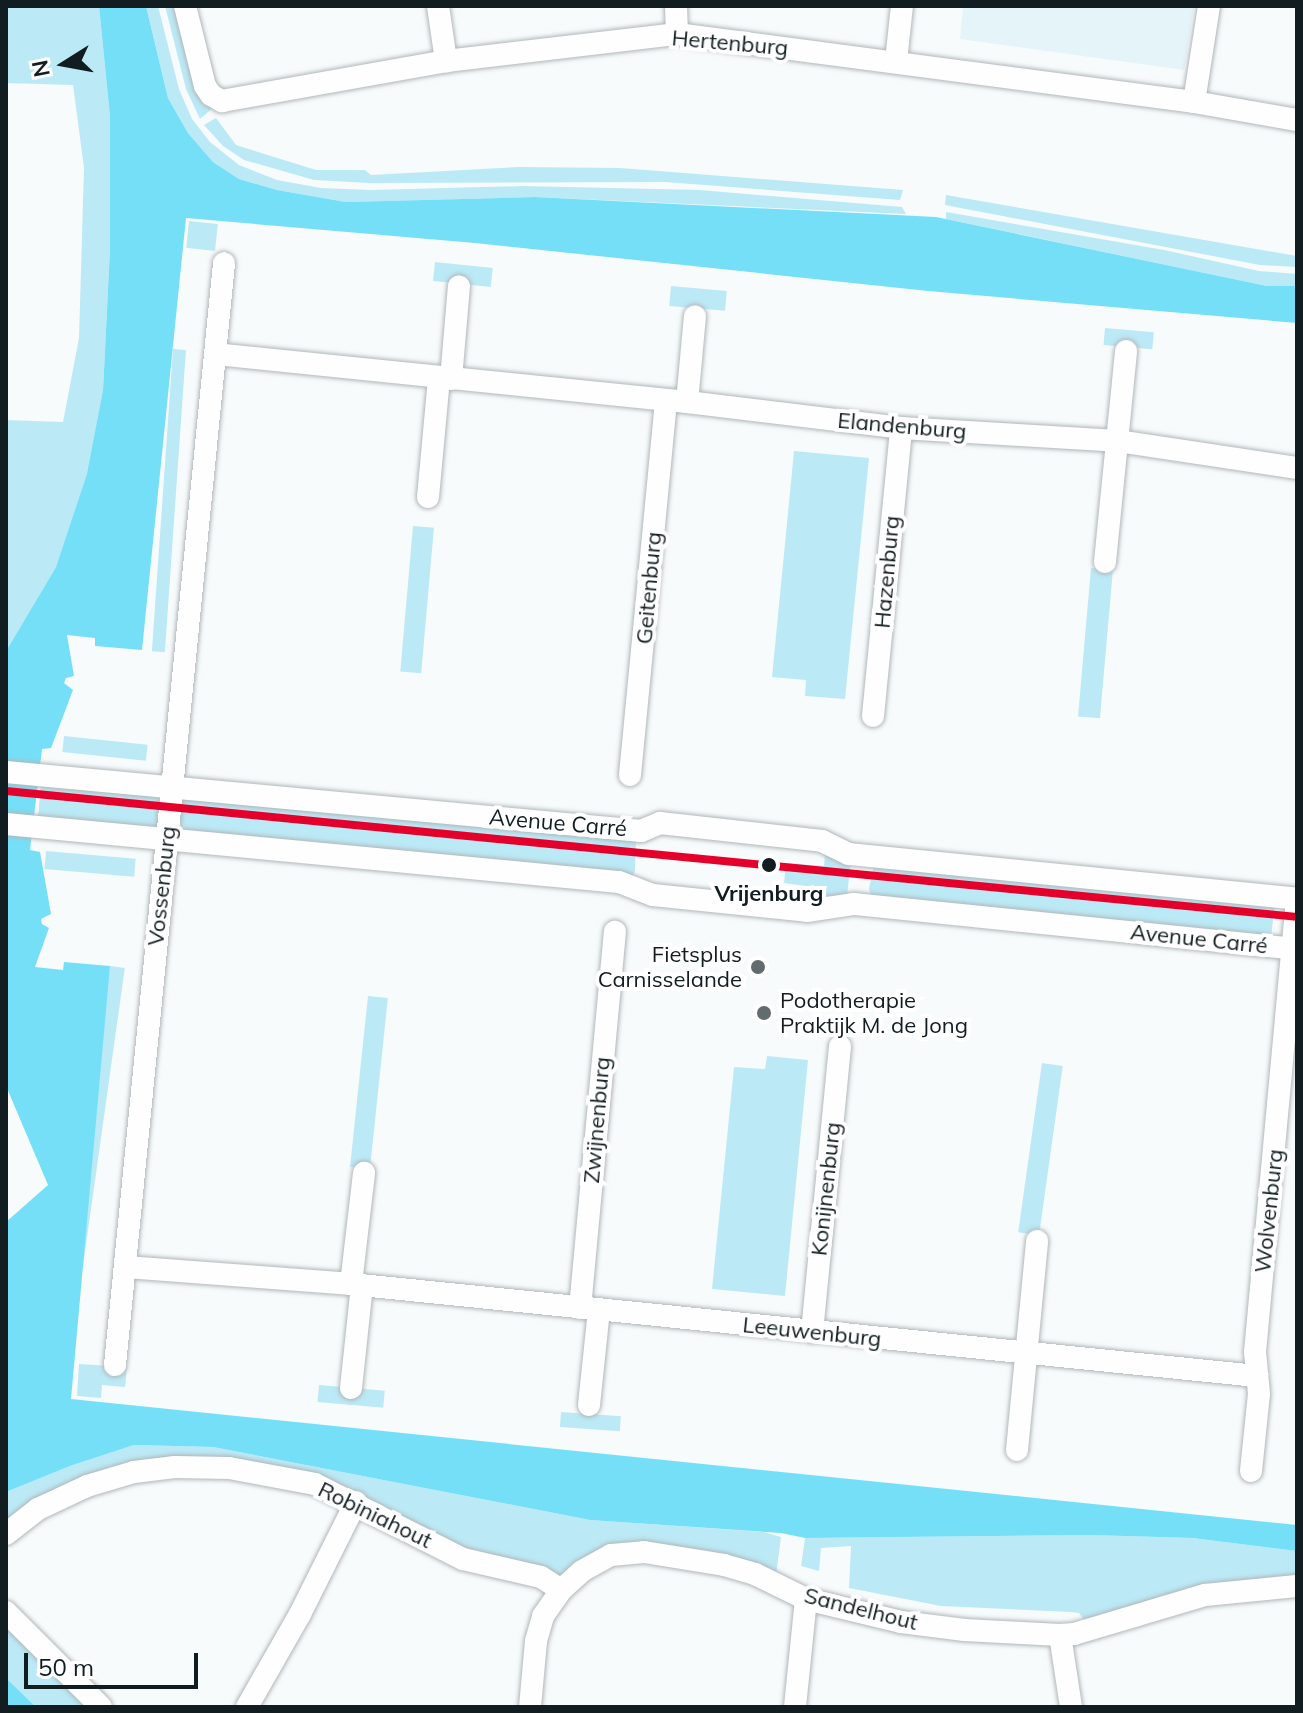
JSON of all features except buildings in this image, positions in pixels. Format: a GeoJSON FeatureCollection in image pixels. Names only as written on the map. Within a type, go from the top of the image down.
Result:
{"type":"FeatureCollection","features":[{"type":"Feature","properties":{"kind":"street","name":"Hertenburg"},"geometry":{"type":"LineString","coordinates":[[185,6],[205,86],[211,95],[222,101],[446,61],[677,34],[1194,102],[1297,120]]}},
{"type":"Feature","properties":{"kind":"street"},"geometry":{"type":"LineString","coordinates":[[438,6],[446,61]]}},
{"type":"Feature","properties":{"kind":"street"},"geometry":{"type":"LineString","coordinates":[[676,6],[677,34]]}},
{"type":"Feature","properties":{"kind":"street"},"geometry":{"type":"LineString","coordinates":[[896,61],[902,6]]}},
{"type":"Feature","properties":{"kind":"street"},"geometry":{"type":"LineString","coordinates":[[1194,102],[1209,6]]}},
{"type":"Feature","properties":{"kind":"street","name":"Vossenburg"},"geometry":{"type":"LineString","coordinates":[[115,1365],[224,263]]}},
{"type":"Feature","properties":{"kind":"street"},"geometry":{"type":"LineString","coordinates":[[428,497],[459,286]]}},
{"type":"Feature","properties":{"kind":"street"},"geometry":{"type":"LineString","coordinates":[[676,402],[695,316]]}},
{"type":"Feature","properties":{"kind":"street"},"geometry":{"type":"LineString","coordinates":[[1105,562],[1126,351]]}},
{"type":"Feature","properties":{"kind":"street","name":"Elandenburg"},"geometry":{"type":"LineString","coordinates":[[215,354],[901,428],[1118,441],[1297,468]]}},
{"type":"Feature","properties":{"kind":"street","name":"Geitenburg"},"geometry":{"type":"LineString","coordinates":[[630,775],[676,402]]}},
{"type":"Feature","properties":{"kind":"street","name":"Hazenburg"},"geometry":{"type":"LineString","coordinates":[[873,716],[901,428]]}},
{"type":"Feature","properties":{"kind":"street","name":"Avenue Carré"},"geometry":{"type":"LineString","coordinates":[[6,772],[641,831],[660,823],[822,841],[849,854],[1297,901]]}},
{"type":"Feature","properties":{"kind":"street","name":"Avenue Carré"},"geometry":{"type":"LineString","coordinates":[[6,824],[167,836],[619,882],[653,895],[807,911],[854,904],[1295,949]]}},
{"type":"Feature","properties":{"kind":"street","name":"Wolvenburg"},"geometry":{"type":"LineString","coordinates":[[1251,1471],[1259,1394],[1255,1352],[1295,949],[1297,901]]}},
{"type":"Feature","properties":{"kind":"street","name":"Zwijnenburg"},"geometry":{"type":"LineString","coordinates":[[590,1309],[615,932]]}},
{"type":"Feature","properties":{"kind":"street","name":"Konijnenburg"},"geometry":{"type":"LineString","coordinates":[[812,1332],[840,1046]]}},
{"type":"Feature","properties":{"kind":"street"},"geometry":{"type":"LineString","coordinates":[[351,1388],[364,1173]]}},
{"type":"Feature","properties":{"kind":"street"},"geometry":{"type":"LineString","coordinates":[[1017,1450],[1037,1241]]}},
{"type":"Feature","properties":{"kind":"street","name":"Leeuwenburg"},"geometry":{"type":"LineString","coordinates":[[127,1267],[356,1284],[1026,1355],[1257,1376]]}},
{"type":"Feature","properties":{"kind":"street"},"geometry":{"type":"LineString","coordinates":[[589,1405],[590,1309]]}},
{"type":"Feature","properties":{"kind":"street","name":"Robiniahout"},"geometry":{"type":"LineString","coordinates":[[6,1534],[38,1509],[87,1486],[134,1472],[175,1467],[229,1468],[277,1474],[315,1484],[356,1502],[463,1559],[496,1570],[541,1577],[561,1590]]}},
{"type":"Feature","properties":{"kind":"street"},"geometry":{"type":"LineString","coordinates":[[247,1707],[300,1614],[356,1502]]}},
{"type":"Feature","properties":{"kind":"street","name":"Sandelhout"},"geometry":{"type":"LineString","coordinates":[[530,1707],[536,1641],[543,1616],[561,1590],[582,1571],[611,1555],[644,1552],[724,1565],[755,1574],[806,1599],[901,1622],[964,1630],[1060,1635],[1074,1634],[1205,1595],[1297,1586]]}},
{"type":"Feature","properties":{"kind":"street"},"geometry":{"type":"LineString","coordinates":[[795,1707],[806,1599]]}},
{"type":"Feature","properties":{"kind":"street"},"geometry":{"type":"LineString","coordinates":[[6,1612],[101,1707]]}},
{"type":"Feature","properties":{"kind":"street"},"geometry":{"type":"LineString","coordinates":[[1060,1635],[1071,1707]]}},
{"type":"Feature","properties":{"kind":"shaded area"},"geometry":{"type":"Polygon","coordinates":[[[6,6],[99,6],[110,117],[110,249],[103,390],[88,474],[56,567],[6,651],[6,420],[63,422],[79,338],[84,168],[73,85],[6,83],[6,6]]]}},
{"type":"Feature","properties":{"kind":"shaded area"},"geometry":{"type":"Polygon","coordinates":[[[146,6],[158,6],[179,89],[192,119],[210,142],[239,165],[277,180],[321,188],[372,190],[524,186],[700,190],[902,207],[906,214],[535,197],[346,202],[277,190],[239,179],[213,162],[188,133],[168,98],[146,6]]]}},
{"type":"Feature","properties":{"kind":"shaded area"},"geometry":{"type":"Polygon","coordinates":[[[165,6],[179,6],[215,106],[200,119],[186,89],[165,6]]]}},
{"type":"Feature","properties":{"kind":"shaded area"},"geometry":{"type":"Polygon","coordinates":[[[963,6],[1194,6],[1184,70],[960,39],[963,6]]]}},
{"type":"Feature","properties":{"kind":"shaded area"},"geometry":{"type":"Polygon","coordinates":[[[216,118],[236,145],[316,170],[365,170],[371,175],[519,167],[620,168],[903,190],[900,200],[665,182],[369,183],[314,180],[244,160],[223,146],[204,125],[216,118]]]}},
{"type":"Feature","properties":{"kind":"shaded area"},"geometry":{"type":"Polygon","coordinates":[[[946,195],[1297,256],[1297,267],[1260,265],[945,205],[946,195]]]}},
{"type":"Feature","properties":{"kind":"shaded area"},"geometry":{"type":"Polygon","coordinates":[[[946,212],[1164,250],[1259,271],[1297,274],[1297,286],[1267,286],[946,219],[946,212]]]}},
{"type":"Feature","properties":{"kind":"shaded area"},"geometry":{"type":"Polygon","coordinates":[[[189,221],[218,224],[215,251],[186,248],[189,221]]]}},
{"type":"Feature","properties":{"kind":"shaded area"},"geometry":{"type":"Polygon","coordinates":[[[435,262],[493,268],[491,287],[433,281],[435,262]]]}},
{"type":"Feature","properties":{"kind":"shaded area"},"geometry":{"type":"Polygon","coordinates":[[[671,286],[727,291],[725,311],[669,306],[671,286]]]}},
{"type":"Feature","properties":{"kind":"shaded area"},"geometry":{"type":"Polygon","coordinates":[[[1105,328],[1154,332],[1152,349],[1104,345],[1105,328]]]}},
{"type":"Feature","properties":{"kind":"shaded area"},"geometry":{"type":"Polygon","coordinates":[[[173,349],[186,350],[165,652],[152,651],[173,349]]]}},
{"type":"Feature","properties":{"kind":"shaded area"},"geometry":{"type":"Polygon","coordinates":[[[794,451],[869,458],[845,699],[805,696],[806,680],[772,677],[794,451]]]}},
{"type":"Feature","properties":{"kind":"shaded area"},"geometry":{"type":"Polygon","coordinates":[[[413,526],[434,528],[421,673],[400,671],[413,526]]]}},
{"type":"Feature","properties":{"kind":"shaded area"},"geometry":{"type":"Polygon","coordinates":[[[1091,568],[1113,570],[1100,718],[1078,716],[1091,568]]]}},
{"type":"Feature","properties":{"kind":"shaded area"},"geometry":{"type":"Polygon","coordinates":[[[64,736],[148,745],[146,761],[62,752],[64,736]]]}},
{"type":"Feature","properties":{"kind":"shaded area"},"geometry":{"type":"Polygon","coordinates":[[[41,782],[154,793],[159,801],[157,825],[149,829],[38,818],[41,782]]]}},
{"type":"Feature","properties":{"kind":"shaded area"},"geometry":{"type":"Polygon","coordinates":[[[187,797],[636,838],[635,870],[633,877],[185,831],[180,825],[182,802],[187,797]]]}},
{"type":"Feature","properties":{"kind":"shaded area"},"geometry":{"type":"Polygon","coordinates":[[[46,851],[136,859],[134,877],[44,869],[46,851]]]}},
{"type":"Feature","properties":{"kind":"shaded area"},"geometry":{"type":"Polygon","coordinates":[[[825,854],[851,862],[847,895],[821,897],[821,888],[784,883],[786,863],[824,866],[825,854]]]}},
{"type":"Feature","properties":{"kind":"shaded area"},"geometry":{"type":"Polygon","coordinates":[[[874,865],[1275,904],[1271,937],[872,899],[869,889],[874,865]]]}},
{"type":"Feature","properties":{"kind":"shaded area"},"geometry":{"type":"Polygon","coordinates":[[[110,966],[125,968],[83,1268],[68,1266],[110,966]]]}},
{"type":"Feature","properties":{"kind":"shaded area"},"geometry":{"type":"Polygon","coordinates":[[[368,996],[388,998],[370,1169],[350,1167],[368,996]]]}},
{"type":"Feature","properties":{"kind":"shaded area"},"geometry":{"type":"Polygon","coordinates":[[[767,1056],[808,1060],[785,1296],[712,1289],[734,1067],[765,1069],[767,1056]]]}},
{"type":"Feature","properties":{"kind":"shaded area"},"geometry":{"type":"Polygon","coordinates":[[[1042,1063],[1063,1066],[1039,1235],[1018,1232],[1042,1063]]]}},
{"type":"Feature","properties":{"kind":"shaded area"},"geometry":{"type":"Polygon","coordinates":[[[79,1364],[127,1367],[125,1387],[102,1385],[101,1398],[77,1396],[79,1364]]]}},
{"type":"Feature","properties":{"kind":"shaded area"},"geometry":{"type":"Polygon","coordinates":[[[319,1385],[385,1391],[383,1408],[318,1402],[319,1385]]]}},
{"type":"Feature","properties":{"kind":"shaded area"},"geometry":{"type":"Polygon","coordinates":[[[561,1412],[621,1416],[620,1431],[560,1427],[561,1412]]]}},
{"type":"Feature","properties":{"kind":"shaded area"},"geometry":{"type":"Polygon","coordinates":[[[134,1445],[213,1447],[590,1520],[764,1532],[781,1537],[776,1576],[658,1549],[560,1576],[481,1557],[344,1486],[289,1468],[240,1461],[192,1459],[6,1524],[6,1492],[134,1445]]]}},
{"type":"Feature","properties":{"kind":"shaded area"},"geometry":{"type":"Polygon","coordinates":[[[1090,1535],[1192,1538],[1297,1551],[1297,1582],[1087,1624],[1079,1613],[941,1606],[849,1588],[851,1546],[821,1548],[819,1571],[801,1566],[805,1538],[1090,1535]]]}},
{"type":"Feature","properties":{"kind":"shaded area"},"geometry":{"type":"Polygon","coordinates":[[[6,1621],[88,1707],[36,1707],[6,1678],[6,1621]]]}},
{"type":"Feature","properties":{"kind":"water"},"geometry":{"type":"Polygon","coordinates":[[[99,6],[146,6],[168,98],[188,133],[213,162],[239,179],[277,190],[346,202],[535,197],[936,217],[1267,286],[1297,286],[1297,323],[928,291],[475,243],[186,218],[142,650],[95,646],[95,638],[67,635],[74,676],[66,678],[64,683],[73,690],[51,748],[42,749],[30,850],[40,852],[51,914],[41,919],[42,924],[49,928],[35,967],[63,970],[64,962],[110,966],[71,1399],[1297,1525],[1297,1551],[1192,1538],[1090,1535],[805,1538],[781,1533],[590,1520],[213,1447],[134,1445],[6,1492],[6,1222],[48,1185],[6,1086],[6,651],[56,567],[87,474],[103,390],[110,249],[110,117],[99,6]]]}},
{"type":"Feature","properties":{"kind":"water"},"geometry":{"type":"Polygon","coordinates":[[[6,1678],[36,1707],[6,1707],[6,1678]]]}},
{"type":"Feature","properties":{"kind":"transit line"},"geometry":{"type":"LineString","coordinates":[[6,791],[1297,917]]}},
{"type":"Feature","properties":{"kind":"place","name":"Vrijenburg"},"geometry":{"type":"Point","coordinates":[769,865]}},
{"type":"Feature","properties":{"kind":"place","name":"Fietsplus Carnisselande"},"geometry":{"type":"Point","coordinates":[758,967]}},
{"type":"Feature","properties":{"kind":"place","name":"Podotherapie Praktijk M. de Jong"},"geometry":{"type":"Point","coordinates":[764,1013]}}]}
